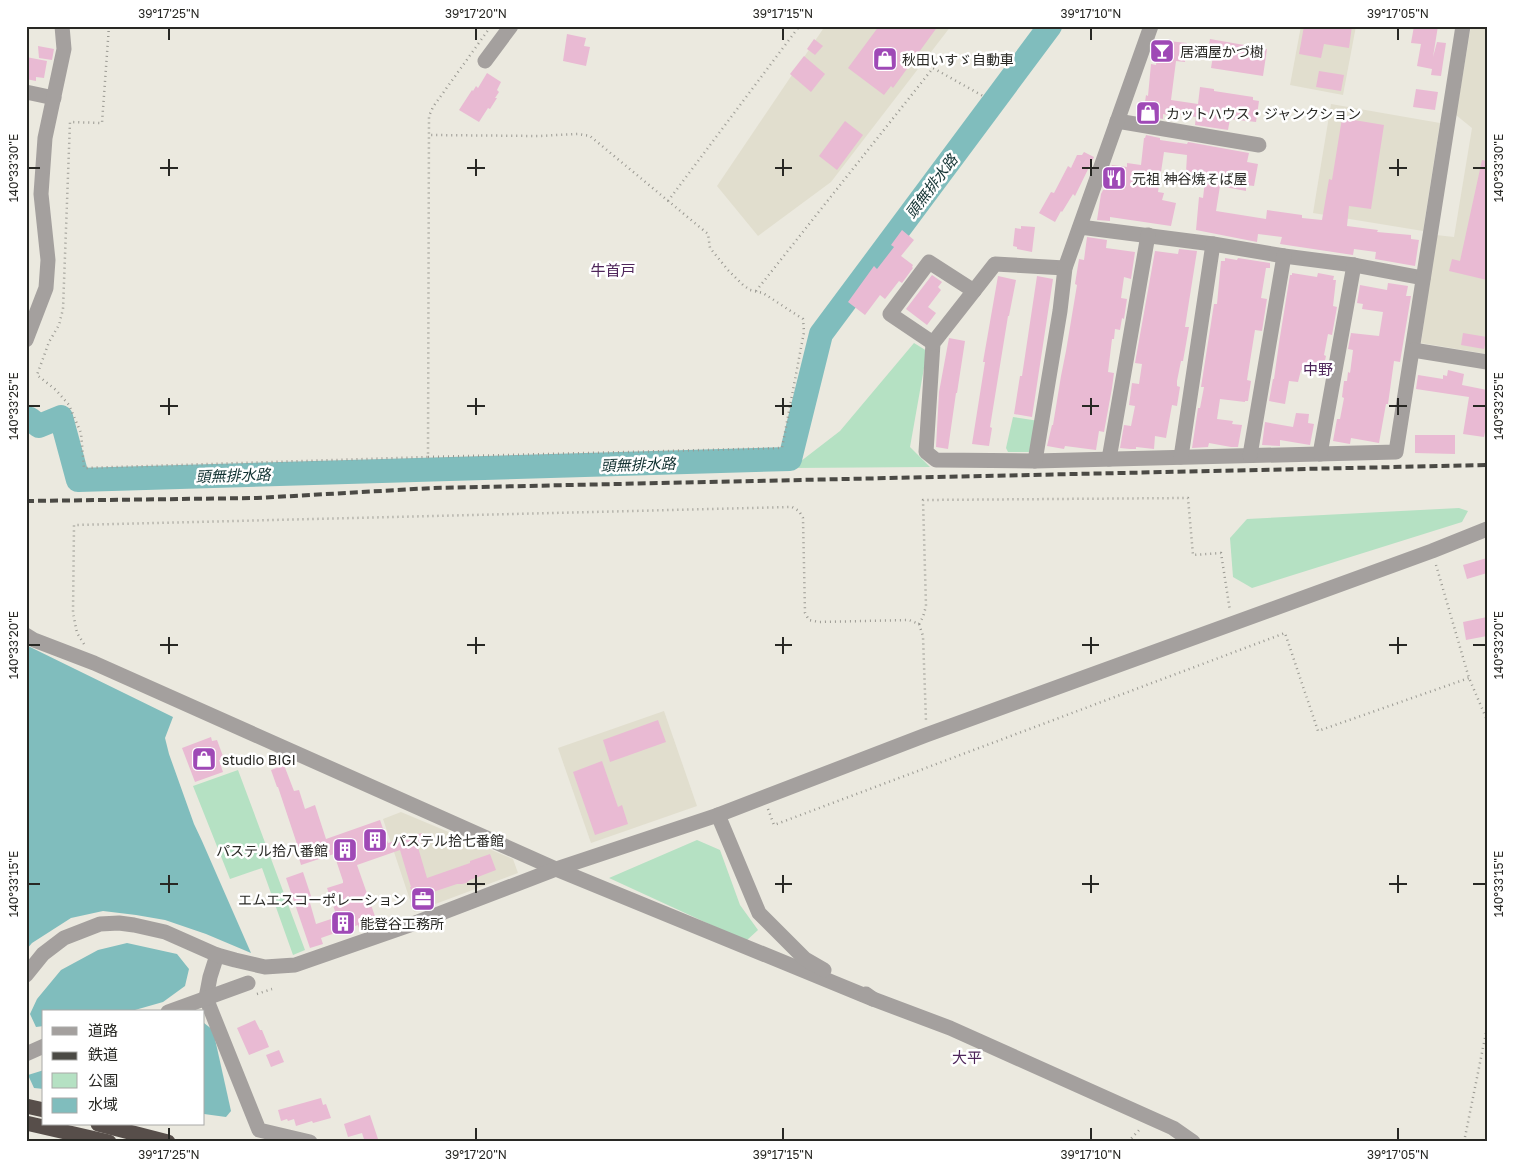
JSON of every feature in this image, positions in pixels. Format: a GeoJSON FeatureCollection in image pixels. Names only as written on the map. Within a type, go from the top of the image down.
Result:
{"type":"FeatureCollection","features":[{"type":"Feature","properties":{"kind":"highway"},"geometry":{"type":"LineString","coordinates":[[26,1106],[42,1110]]}},
{"type":"Feature","properties":{"kind":"highway"},"geometry":{"type":"LineString","coordinates":[[26,1123],[109,1142]]}},
{"type":"Feature","properties":{"kind":"highway"},"geometry":{"type":"LineString","coordinates":[[106,1126],[168,1142]]}},
{"type":"Feature","properties":{"kind":"street"},"geometry":{"type":"LineString","coordinates":[[26,340],[46,288],[48,260],[41,194],[45,138],[64,49],[62,26]]}},
{"type":"Feature","properties":{"kind":"street"},"geometry":{"type":"LineString","coordinates":[[485,61],[511,26]]}},
{"type":"Feature","properties":{"kind":"street"},"geometry":{"type":"LineString","coordinates":[[1035,461],[1066,268],[1151,26]]}},
{"type":"Feature","properties":{"kind":"street"},"geometry":{"type":"LineString","coordinates":[[1066,268],[995,264],[933,343],[926,452],[936,460],[1035,461],[1396,452],[1463,26]]}},
{"type":"Feature","properties":{"kind":"street"},"geometry":{"type":"LineString","coordinates":[[26,92],[54,98]]}},
{"type":"Feature","properties":{"kind":"street"},"geometry":{"type":"LineString","coordinates":[[1117,121],[1259,145]]}},
{"type":"Feature","properties":{"kind":"street"},"geometry":{"type":"LineString","coordinates":[[1080,227],[1213,244],[1354,265],[1423,278]]}},
{"type":"Feature","properties":{"kind":"street"},"geometry":{"type":"LineString","coordinates":[[1109,459],[1148,236]]}},
{"type":"Feature","properties":{"kind":"street"},"geometry":{"type":"LineString","coordinates":[[1181,457],[1213,244]]}},
{"type":"Feature","properties":{"kind":"street"},"geometry":{"type":"LineString","coordinates":[[1250,455],[1284,256]]}},
{"type":"Feature","properties":{"kind":"street"},"geometry":{"type":"LineString","coordinates":[[933,343],[890,314],[929,262],[974,291]]}},
{"type":"Feature","properties":{"kind":"street"},"geometry":{"type":"LineString","coordinates":[[1320,454],[1354,265]]}},
{"type":"Feature","properties":{"kind":"street"},"geometry":{"type":"LineString","coordinates":[[1413,350],[1487,362]]}},
{"type":"Feature","properties":{"kind":"street"},"geometry":{"type":"LineString","coordinates":[[26,976],[43,954],[64,938],[100,924],[119,923],[165,932],[217,955],[235,960],[265,967],[295,965],[410,925],[556,869],[718,815],[926,735],[1432,551],[1487,529]]}},
{"type":"Feature","properties":{"kind":"street"},"geometry":{"type":"LineString","coordinates":[[26,635],[34,640],[94,662],[556,869],[873,999],[950,1028],[1172,1128],[1193,1142]]}},
{"type":"Feature","properties":{"kind":"street"},"geometry":{"type":"LineString","coordinates":[[718,815],[759,912],[805,959],[873,999]]}},
{"type":"Feature","properties":{"kind":"street"},"geometry":{"type":"LineString","coordinates":[[217,955],[206,998],[259,1130],[310,1142]]}},
{"type":"Feature","properties":{"kind":"street"},"geometry":{"type":"LineString","coordinates":[[173,1010],[248,983]]}},
{"type":"Feature","properties":{"kind":"street"},"geometry":{"type":"LineString","coordinates":[[26,1054],[42,1047]]}},
{"type":"Feature","properties":{"kind":"path"},"geometry":{"type":"LineString","coordinates":[[109,26],[102,123],[70,122],[63,309],[59,325],[49,342],[37,375],[56,390],[69,405],[81,433],[84,468],[782,448],[804,332],[803,319],[763,293],[743,286],[710,248],[708,234],[590,136],[578,134],[539,136],[429,135]]}},
{"type":"Feature","properties":{"kind":"path"},"geometry":{"type":"LineString","coordinates":[[428,457],[429,116],[433,107],[490,26]]}},
{"type":"Feature","properties":{"kind":"path"},"geometry":{"type":"LineString","coordinates":[[668,201],[798,28]]}},
{"type":"Feature","properties":{"kind":"path"},"geometry":{"type":"LineString","coordinates":[[756,291],[933,68],[983,96]]}},
{"type":"Feature","properties":{"kind":"path"},"geometry":{"type":"LineString","coordinates":[[919,624],[926,606],[923,500],[1188,498],[1193,555],[1221,553],[1232,624]]}},
{"type":"Feature","properties":{"kind":"path"},"geometry":{"type":"LineString","coordinates":[[94,662],[77,633],[72,612],[74,525],[792,507],[799,511],[803,518],[805,613],[809,620],[820,622],[910,620],[919,624],[923,636],[926,735]]}},
{"type":"Feature","properties":{"kind":"path"},"geometry":{"type":"LineString","coordinates":[[1432,551],[1469,678],[1487,720]]}},
{"type":"Feature","properties":{"kind":"path"},"geometry":{"type":"LineString","coordinates":[[764,796],[774,825],[1285,633],[1318,731],[1469,678]]}},
{"type":"Feature","properties":{"kind":"path"},"geometry":{"type":"LineString","coordinates":[[1464,1142],[1487,1028]]}},
{"type":"Feature","properties":{"kind":"path"},"geometry":{"type":"LineString","coordinates":[[1128,1142],[1150,1118]]}},
{"type":"Feature","properties":{"kind":"shaded area"},"geometry":{"type":"Polygon","coordinates":[[[825,26],[951,26],[831,182],[758,236],[717,186],[825,26]]]}},
{"type":"Feature","properties":{"kind":"shaded area"},"geometry":{"type":"Polygon","coordinates":[[[1301,26],[1356,26],[1343,95],[1290,85],[1301,26]]]}},
{"type":"Feature","properties":{"kind":"shaded area"},"geometry":{"type":"Polygon","coordinates":[[[1471,26],[1487,26],[1487,354],[1421,343],[1436,235],[1454,237],[1472,128],[1456,115],[1471,26]]]}},
{"type":"Feature","properties":{"kind":"shaded area"},"geometry":{"type":"Polygon","coordinates":[[[1331,104],[1440,123],[1423,231],[1313,213],[1331,104]]]}},
{"type":"Feature","properties":{"kind":"shaded area"},"geometry":{"type":"Polygon","coordinates":[[[664,711],[697,806],[591,843],[558,748],[664,711]]]}},
{"type":"Feature","properties":{"kind":"shaded area"},"geometry":{"type":"Polygon","coordinates":[[[401,812],[513,859],[518,873],[414,912],[383,819],[401,812]]]}},
{"type":"Feature","properties":{"kind":"green space"},"geometry":{"type":"Polygon","coordinates":[[[914,343],[927,351],[910,447],[930,467],[792,468],[840,431],[914,343]]]}},
{"type":"Feature","properties":{"kind":"green space"},"geometry":{"type":"Polygon","coordinates":[[[1013,417],[1039,421],[1030,452],[1008,452],[1006,448],[1013,417]]]}},
{"type":"Feature","properties":{"kind":"green space"},"geometry":{"type":"Polygon","coordinates":[[[1459,508],[1468,511],[1462,522],[1252,588],[1233,577],[1230,538],[1247,519],[1459,508]]]}},
{"type":"Feature","properties":{"kind":"green space"},"geometry":{"type":"Polygon","coordinates":[[[238,770],[305,950],[293,955],[262,868],[230,879],[193,786],[238,770]]]}},
{"type":"Feature","properties":{"kind":"green space"},"geometry":{"type":"Polygon","coordinates":[[[697,840],[720,850],[740,905],[758,930],[746,941],[609,878],[697,840]]]}},
{"type":"Feature","properties":{"kind":"water"},"geometry":{"type":"Polygon","coordinates":[[[26,645],[173,717],[165,738],[169,754],[194,824],[251,953],[206,934],[165,920],[103,911],[71,918],[32,943],[26,950],[26,645]]]}},
{"type":"Feature","properties":{"kind":"water"},"geometry":{"type":"Polygon","coordinates":[[[127,943],[177,954],[189,969],[185,986],[163,1002],[135,1010],[42,1010],[42,1026],[36,1027],[30,1014],[37,999],[61,970],[98,950],[127,943]]]}},
{"type":"Feature","properties":{"kind":"water"},"geometry":{"type":"Polygon","coordinates":[[[205,1024],[213,1030],[231,1111],[226,1117],[205,1114],[205,1024]]]}},
{"type":"Feature","properties":{"kind":"water"},"geometry":{"type":"Polygon","coordinates":[[[42,1071],[42,1089],[34,1088],[28,1075],[42,1071]]]}},
{"type":"Feature","properties":{"kind":"building","name":"秋田いすゞ自動車"},"geometry":{"type":"Polygon","coordinates":[[[879,26],[938,26],[893,88],[891,86],[884,95],[848,68],[879,26]]]}},
{"type":"Feature","properties":{"kind":"building"},"geometry":{"type":"Polygon","coordinates":[[[1304,26],[1352,26],[1349,48],[1324,44],[1321,58],[1299,54],[1304,26]]]}},
{"type":"Feature","properties":{"kind":"building"},"geometry":{"type":"Polygon","coordinates":[[[1414,26],[1438,26],[1433,57],[1437,42],[1446,43],[1441,76],[1431,75],[1432,69],[1417,66],[1421,44],[1411,43],[1414,26]]]}},
{"type":"Feature","properties":{"kind":"building"},"geometry":{"type":"Polygon","coordinates":[[[567,34],[586,38],[584,46],[590,47],[586,66],[563,61],[567,34]]]}},
{"type":"Feature","properties":{"kind":"building"},"geometry":{"type":"Polygon","coordinates":[[[814,39],[823,46],[815,55],[807,49],[814,39]]]}},
{"type":"Feature","properties":{"kind":"building"},"geometry":{"type":"Polygon","coordinates":[[[1210,39],[1267,49],[1263,76],[1211,68],[1213,56],[1207,56],[1210,39]]]}},
{"type":"Feature","properties":{"kind":"building"},"geometry":{"type":"Polygon","coordinates":[[[1159,40],[1187,43],[1185,62],[1176,61],[1171,100],[1198,104],[1200,87],[1253,97],[1253,100],[1259,101],[1256,122],[1230,119],[1228,130],[1195,125],[1196,117],[1163,114],[1163,119],[1143,116],[1146,95],[1148,96],[1151,64],[1156,65],[1159,40]]]}},
{"type":"Feature","properties":{"kind":"building"},"geometry":{"type":"Polygon","coordinates":[[[38,46],[54,49],[52,60],[39,58],[38,46]]]}},
{"type":"Feature","properties":{"kind":"building"},"geometry":{"type":"Polygon","coordinates":[[[804,56],[825,74],[811,92],[790,74],[804,56]]]}},
{"type":"Feature","properties":{"kind":"building"},"geometry":{"type":"Polygon","coordinates":[[[26,57],[47,61],[44,78],[36,77],[36,81],[26,79],[26,57]]]}},
{"type":"Feature","properties":{"kind":"building"},"geometry":{"type":"Polygon","coordinates":[[[1319,71],[1344,75],[1341,91],[1316,87],[1319,71]]]}},
{"type":"Feature","properties":{"kind":"building"},"geometry":{"type":"Polygon","coordinates":[[[487,73],[501,82],[497,90],[499,92],[495,98],[497,98],[479,122],[459,110],[472,90],[476,86],[478,88],[487,73]]]}},
{"type":"Feature","properties":{"kind":"building"},"geometry":{"type":"Polygon","coordinates":[[[1416,89],[1438,92],[1435,110],[1413,107],[1416,89]]]}},
{"type":"Feature","properties":{"kind":"building"},"geometry":{"type":"Polygon","coordinates":[[[1342,118],[1384,125],[1371,209],[1349,206],[1347,226],[1378,230],[1377,232],[1411,235],[1411,239],[1419,240],[1415,266],[1375,259],[1376,252],[1354,249],[1353,255],[1280,244],[1282,237],[1258,234],[1257,242],[1196,230],[1199,197],[1203,198],[1206,173],[1186,172],[1187,155],[1164,152],[1158,192],[1164,193],[1162,200],[1176,203],[1171,226],[1110,217],[1110,221],[1097,220],[1101,194],[1103,190],[1106,190],[1112,165],[1127,167],[1127,163],[1141,165],[1146,135],[1160,138],[1160,140],[1187,144],[1188,142],[1249,153],[1247,162],[1258,164],[1254,186],[1246,185],[1246,191],[1220,186],[1216,211],[1266,219],[1267,210],[1302,215],[1302,218],[1322,220],[1329,179],[1332,180],[1342,118]]]}},
{"type":"Feature","properties":{"kind":"building"},"geometry":{"type":"Polygon","coordinates":[[[845,121],[863,135],[837,170],[819,156],[845,121]]]}},
{"type":"Feature","properties":{"kind":"building"},"geometry":{"type":"Polygon","coordinates":[[[1084,152],[1094,157],[1075,196],[1073,194],[1055,222],[1039,213],[1051,192],[1054,193],[1068,166],[1071,168],[1077,155],[1082,155],[1084,152]]]}},
{"type":"Feature","properties":{"kind":"building"},"geometry":{"type":"Polygon","coordinates":[[[1482,160],[1487,161],[1487,280],[1449,271],[1452,259],[1460,261],[1482,160]]]}},
{"type":"Feature","properties":{"kind":"building"},"geometry":{"type":"Polygon","coordinates":[[[1021,226],[1035,227],[1032,252],[1017,249],[1017,247],[1013,246],[1015,228],[1021,229],[1021,226]]]}},
{"type":"Feature","properties":{"kind":"building"},"geometry":{"type":"Polygon","coordinates":[[[902,230],[914,240],[901,256],[913,265],[913,268],[902,283],[899,281],[885,299],[880,295],[865,315],[848,302],[874,266],[877,269],[894,247],[891,245],[902,230]]]}},
{"type":"Feature","properties":{"kind":"building"},"geometry":{"type":"Polygon","coordinates":[[[1087,237],[1107,240],[1106,248],[1135,252],[1131,279],[1124,277],[1121,298],[1127,299],[1124,319],[1122,318],[1120,330],[1115,329],[1114,339],[1112,339],[1108,372],[1114,373],[1104,432],[1099,431],[1096,450],[1065,446],[1064,449],[1047,446],[1053,425],[1066,351],[1077,285],[1075,284],[1079,259],[1084,260],[1087,237]]]}},
{"type":"Feature","properties":{"kind":"building"},"geometry":{"type":"Polygon","coordinates":[[[1179,249],[1197,251],[1185,327],[1189,327],[1183,361],[1181,361],[1177,381],[1177,386],[1180,387],[1177,406],[1172,405],[1166,438],[1155,436],[1154,449],[1120,448],[1124,425],[1131,426],[1135,406],[1129,405],[1132,383],[1139,384],[1142,364],[1135,363],[1155,251],[1178,254],[1179,249]]]}},
{"type":"Feature","properties":{"kind":"building"},"geometry":{"type":"Polygon","coordinates":[[[1225,258],[1270,263],[1270,268],[1266,268],[1261,298],[1267,299],[1262,331],[1255,330],[1247,380],[1251,381],[1248,401],[1220,399],[1217,419],[1233,421],[1232,424],[1242,425],[1238,447],[1209,443],[1208,447],[1192,448],[1198,408],[1200,408],[1204,387],[1201,387],[1214,304],[1217,304],[1221,261],[1225,261],[1225,258]]]}},
{"type":"Feature","properties":{"kind":"building"},"geometry":{"type":"Polygon","coordinates":[[[1292,273],[1317,277],[1318,273],[1334,276],[1333,280],[1336,280],[1333,306],[1337,307],[1332,335],[1328,334],[1323,370],[1321,370],[1321,373],[1301,370],[1298,382],[1289,381],[1285,404],[1269,401],[1290,275],[1292,273]]]}},
{"type":"Feature","properties":{"kind":"building"},"geometry":{"type":"Polygon","coordinates":[[[932,275],[942,282],[938,287],[941,290],[928,307],[936,313],[927,325],[906,309],[932,275]]]}},
{"type":"Feature","properties":{"kind":"building"},"geometry":{"type":"Polygon","coordinates":[[[998,276],[1016,280],[1008,316],[990,427],[992,428],[989,446],[972,444],[985,362],[983,362],[998,276]]]}},
{"type":"Feature","properties":{"kind":"building"},"geometry":{"type":"Polygon","coordinates":[[[1037,276],[1053,279],[1032,417],[1014,414],[1020,376],[1022,376],[1037,276]]]}},
{"type":"Feature","properties":{"kind":"building"},"geometry":{"type":"Polygon","coordinates":[[[1388,283],[1408,286],[1406,296],[1411,296],[1400,362],[1394,361],[1388,404],[1386,404],[1379,443],[1351,438],[1350,444],[1333,441],[1337,419],[1340,419],[1344,398],[1342,397],[1344,381],[1347,381],[1348,372],[1350,373],[1353,350],[1348,349],[1351,333],[1379,336],[1383,312],[1362,309],[1363,304],[1357,303],[1360,285],[1387,290],[1388,283]]]}},
{"type":"Feature","properties":{"kind":"building"},"geometry":{"type":"Polygon","coordinates":[[[1463,333],[1487,337],[1484,349],[1461,345],[1463,333]]]}},
{"type":"Feature","properties":{"kind":"building"},"geometry":{"type":"Polygon","coordinates":[[[949,338],[965,341],[948,449],[936,447],[939,392],[949,338]]]}},
{"type":"Feature","properties":{"kind":"building"},"geometry":{"type":"Polygon","coordinates":[[[1448,370],[1464,374],[1462,385],[1487,390],[1487,422],[1484,437],[1463,434],[1469,397],[1416,389],[1418,375],[1443,379],[1443,375],[1447,376],[1448,370]]]}},
{"type":"Feature","properties":{"kind":"building"},"geometry":{"type":"Polygon","coordinates":[[[1296,413],[1309,414],[1308,423],[1314,424],[1310,445],[1280,440],[1280,446],[1262,445],[1265,422],[1293,427],[1296,413]]]}},
{"type":"Feature","properties":{"kind":"building"},"geometry":{"type":"Polygon","coordinates":[[[1415,435],[1455,435],[1455,454],[1415,453],[1415,435]]]}},
{"type":"Feature","properties":{"kind":"building"},"geometry":{"type":"Polygon","coordinates":[[[1487,558],[1487,573],[1467,579],[1463,565],[1487,558]]]}},
{"type":"Feature","properties":{"kind":"building"},"geometry":{"type":"Polygon","coordinates":[[[1487,617],[1487,636],[1466,640],[1463,622],[1487,617]]]}},
{"type":"Feature","properties":{"kind":"building"},"geometry":{"type":"Polygon","coordinates":[[[658,720],[666,742],[610,762],[603,740],[658,720]]]}},
{"type":"Feature","properties":{"kind":"building","name":"studio BIGI"},"geometry":{"type":"Polygon","coordinates":[[[211,737],[212,741],[217,740],[224,759],[219,760],[223,772],[195,782],[182,748],[211,737]]]}},
{"type":"Feature","properties":{"kind":"building"},"geometry":{"type":"Polygon","coordinates":[[[602,761],[618,807],[622,805],[628,824],[595,835],[573,772],[602,761]]]}},
{"type":"Feature","properties":{"kind":"building"},"geometry":{"type":"Polygon","coordinates":[[[284,765],[294,791],[299,790],[305,809],[315,805],[326,839],[380,820],[388,843],[422,833],[425,841],[417,844],[427,878],[490,854],[496,870],[466,883],[430,893],[434,903],[417,909],[400,850],[357,865],[377,922],[359,928],[358,925],[321,938],[323,944],[310,948],[286,878],[303,872],[313,902],[310,903],[316,924],[337,917],[327,888],[343,883],[343,881],[334,854],[301,865],[296,848],[298,847],[271,770],[284,765]]]}},
{"type":"Feature","properties":{"kind":"building"},"geometry":{"type":"Polygon","coordinates":[[[255,1020],[260,1030],[262,1030],[269,1047],[249,1055],[237,1028],[255,1020]]]}},
{"type":"Feature","properties":{"kind":"building"},"geometry":{"type":"Polygon","coordinates":[[[279,1050],[284,1062],[271,1067],[266,1055],[279,1050]]]}},
{"type":"Feature","properties":{"kind":"building"},"geometry":{"type":"Polygon","coordinates":[[[321,1098],[323,1105],[326,1104],[331,1118],[296,1126],[294,1119],[281,1121],[278,1110],[321,1098]]]}},
{"type":"Feature","properties":{"kind":"building"},"geometry":{"type":"Polygon","coordinates":[[[370,1115],[378,1139],[365,1142],[362,1133],[348,1137],[344,1124],[370,1115]]]}},
{"type":"Feature","properties":{"kind":"waterway","name":"頭無排水路"},"geometry":{"type":"LineString","coordinates":[[26,421],[30,419],[39,426],[61,417],[78,480],[790,459],[821,334],[1050,26]]}},
{"type":"Feature","properties":{"kind":"railway"},"geometry":{"type":"LineString","coordinates":[[26,501],[257,498],[433,488],[1487,465]]}},
{"type":"Feature","properties":{"kind":"place","name":"居酒屋かづ樹"},"geometry":{"type":"Point","coordinates":[1162,51]}},
{"type":"Feature","properties":{"kind":"place","name":"秋田いすゞ自動車"},"geometry":{"type":"Point","coordinates":[885,59]}},
{"type":"Feature","properties":{"kind":"place","name":"カットハウス・ジャンクション"},"geometry":{"type":"Point","coordinates":[1148,113]}},
{"type":"Feature","properties":{"kind":"place","name":"元祖 神谷焼そば屋"},"geometry":{"type":"Point","coordinates":[1114,178]}},
{"type":"Feature","properties":{"kind":"place","name":"studio BIGI"},"geometry":{"type":"Point","coordinates":[204,759]}},
{"type":"Feature","properties":{"kind":"place","name":"パステル拾七番館"},"geometry":{"type":"Point","coordinates":[375,840]}},
{"type":"Feature","properties":{"kind":"place","name":"パステル拾八番館"},"geometry":{"type":"Point","coordinates":[345,850]}},
{"type":"Feature","properties":{"kind":"place","name":"エムエスコーポレーション"},"geometry":{"type":"Point","coordinates":[423,899]}},
{"type":"Feature","properties":{"kind":"place","name":"能登谷工務所"},"geometry":{"type":"Point","coordinates":[343,923]}},
{"type":"Feature","properties":{"kind":"district","name":"牛首戸"},"geometry":{"type":"Point","coordinates":[613,270]}},
{"type":"Feature","properties":{"kind":"district","name":"中野"},"geometry":{"type":"Point","coordinates":[1318,369]}},
{"type":"Feature","properties":{"kind":"district","name":"大平"},"geometry":{"type":"Point","coordinates":[967,1057]}}]}
